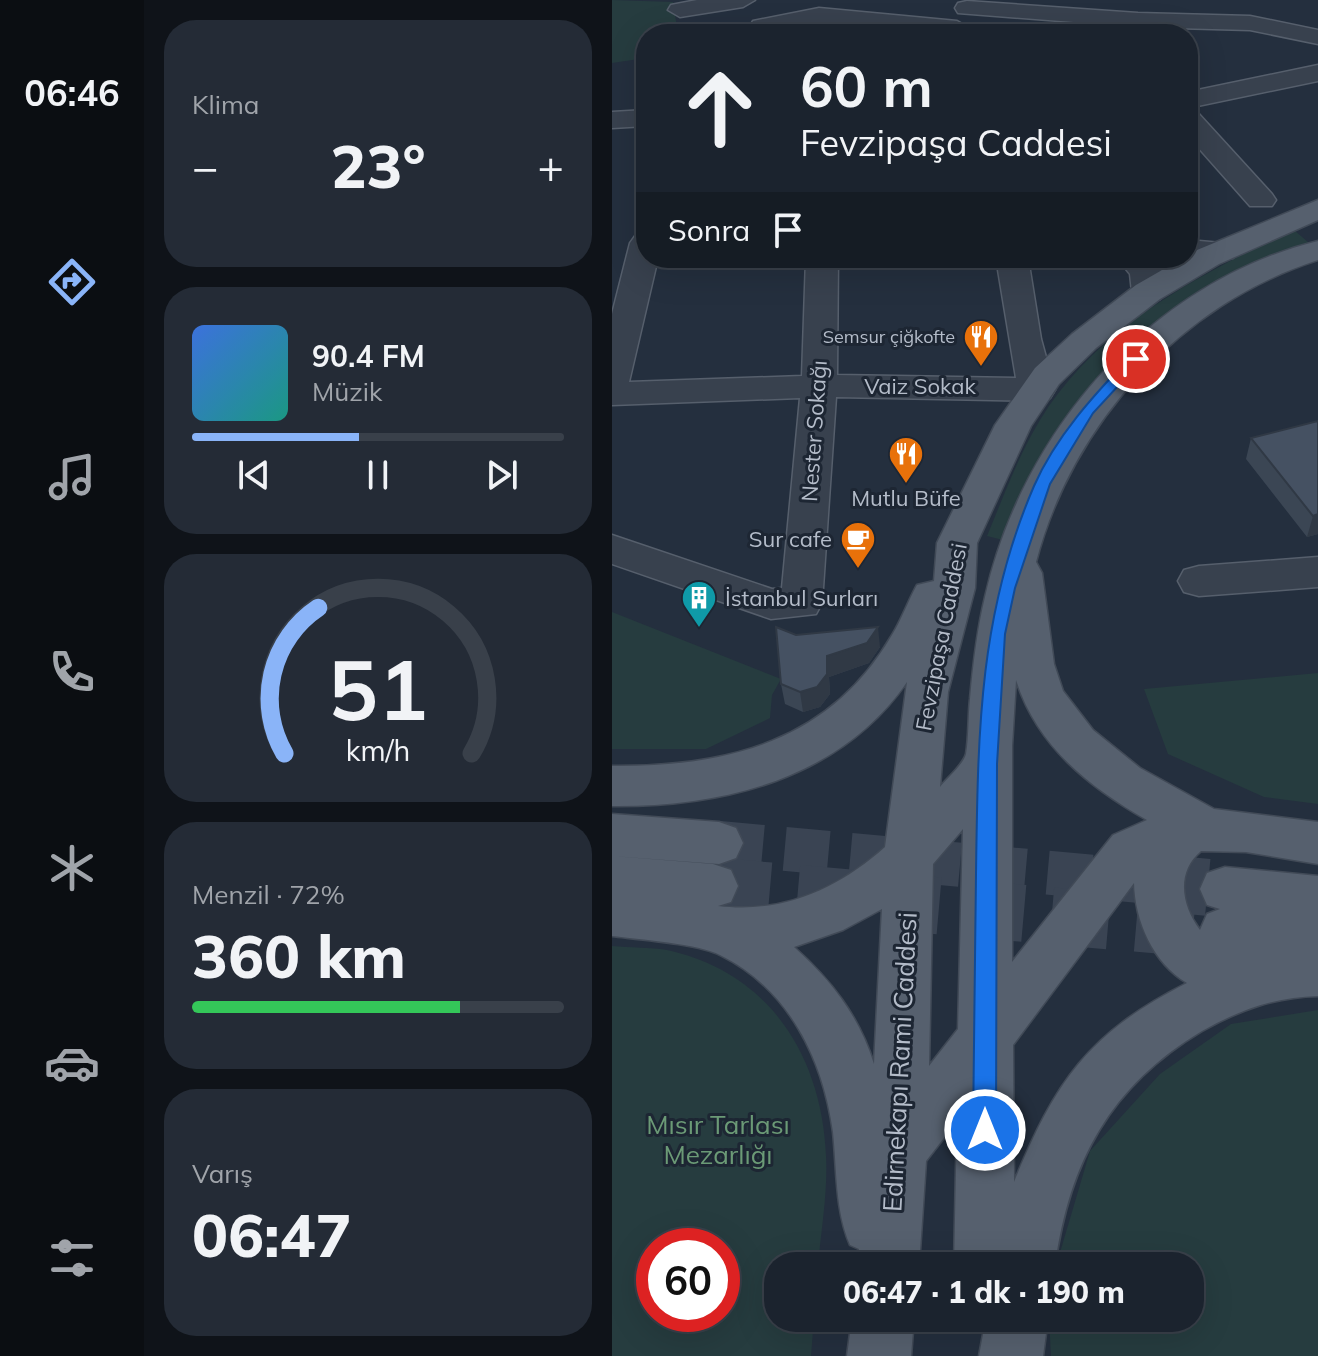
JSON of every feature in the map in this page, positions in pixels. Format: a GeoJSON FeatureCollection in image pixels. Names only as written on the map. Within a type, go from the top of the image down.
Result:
{"type":"FeatureCollection","features":[{"type":"Feature","properties":{"kind":"main road","name":"Fevzipaşa Caddesi"},"geometry":{"type":"LineString","coordinates":[[1198,264],[1318,209]]}},
{"type":"Feature","properties":{"kind":"main road"},"geometry":{"type":"LineString","coordinates":[[985,1252],[987,764],[997,634],[1029,515],[1065,443],[1087,410],[1120,374],[1188,315],[1263,271],[1318,250]]}},
{"type":"Feature","properties":{"kind":"main road","name":"Fevzipaşa Caddesi"},"geometry":{"type":"LineString","coordinates":[[909,857],[926,692],[954,588],[957,543],[998,452],[1037,390],[1084,341],[1148,292],[1191,268]]}},
{"type":"Feature","properties":{"kind":"main road"},"geometry":{"type":"LineString","coordinates":[[612,786],[650,789],[697,785],[738,776],[765,768],[835,729],[877,692],[899,664],[922,623],[957,543]]}},
{"type":"Feature","properties":{"kind":"main road"},"geometry":{"type":"LineString","coordinates":[[1019,549],[1033,667],[1043,692],[1077,749],[1130,788],[1204,827]]}},
{"type":"Feature","properties":{"kind":"main road"},"geometry":{"type":"LineString","coordinates":[[612,835],[720,887],[771,928],[811,918],[871,889],[909,857],[987,764]]}},
{"type":"Feature","properties":{"kind":"main road"},"geometry":{"type":"LineString","coordinates":[[1204,827],[1182,837],[1168,853],[1159,896],[1164,919],[1170,934],[1194,959],[1245,983]]}},
{"type":"Feature","properties":{"kind":"main road"},"geometry":{"type":"LineString","coordinates":[[898,1151],[1130,850],[1171,831],[1204,827],[1318,843]]}},
{"type":"Feature","properties":{"kind":"main road","name":"Edirnekapı Rami Caddesi"},"geometry":{"type":"LineString","coordinates":[[891,1252],[898,1151],[909,857]]}},
{"type":"Feature","properties":{"kind":"main road"},"geometry":{"type":"LineString","coordinates":[[612,878],[720,887],[836,1034],[856,1084],[871,1225],[879,1252]]}},
{"type":"Feature","properties":{"kind":"main road"},"geometry":{"type":"LineString","coordinates":[[612,913],[720,887]]}},
{"type":"Feature","properties":{"kind":"main road"},"geometry":{"type":"LineString","coordinates":[[1318,899],[1225,910],[1318,940]]}},
{"type":"Feature","properties":{"kind":"main road"},"geometry":{"type":"LineString","coordinates":[[1027,1252],[1041,1191],[1062,1140],[1115,1062],[1149,1033],[1245,983],[1282,974],[1318,971]]}},
{"type":"Feature","properties":{"kind":"main road","name":"Edirnekapı Rami Caddesi"},"geometry":{"type":"LineString","coordinates":[[879,1356],[882,1332]]}},
{"type":"Feature","properties":{"kind":"main road"},"geometry":{"type":"LineString","coordinates":[[893,1332],[895,1356]]}},
{"type":"Feature","properties":{"kind":"main road"},"geometry":{"type":"LineString","coordinates":[[986,1332],[986,1356]]}},
{"type":"Feature","properties":{"kind":"main road"},"geometry":{"type":"LineString","coordinates":[[1011,1356],[1015,1332]]}},
{"type":"Feature","properties":{"kind":"street"},"geometry":{"type":"LineString","coordinates":[[680,10],[742,0],[760,24]]}},
{"type":"Feature","properties":{"kind":"street"},"geometry":{"type":"LineString","coordinates":[[780,24],[822,7],[1087,24]]}},
{"type":"Feature","properties":{"kind":"street"},"geometry":{"type":"LineString","coordinates":[[1198,25],[1250,23],[1318,37]]}},
{"type":"Feature","properties":{"kind":"street"},"geometry":{"type":"LineString","coordinates":[[1198,98],[1318,73]]}},
{"type":"Feature","properties":{"kind":"street"},"geometry":{"type":"LineString","coordinates":[[612,120],[636,119]]}},
{"type":"Feature","properties":{"kind":"street"},"geometry":{"type":"LineString","coordinates":[[1198,130],[1261,200]]}},
{"type":"Feature","properties":{"kind":"street"},"geometry":{"type":"LineString","coordinates":[[1203,171],[1234,168]]}},
{"type":"Feature","properties":{"kind":"street"},"geometry":{"type":"LineString","coordinates":[[1198,250],[1222,251]]}},
{"type":"Feature","properties":{"kind":"street"},"geometry":{"type":"LineString","coordinates":[[612,382],[636,253]]}},
{"type":"Feature","properties":{"kind":"street","name":"Nester Sokağı"},"geometry":{"type":"LineString","coordinates":[[612,549],[771,604],[801,603],[819,386],[822,268]]}},
{"type":"Feature","properties":{"kind":"street"},"geometry":{"type":"LineString","coordinates":[[1013,268],[1024,339],[1037,390]]}},
{"type":"Feature","properties":{"kind":"street"},"geometry":{"type":"LineString","coordinates":[[1142,268],[1146,272],[1148,292]]}},
{"type":"Feature","properties":{"kind":"street","name":"Vaiz Sokak"},"geometry":{"type":"LineString","coordinates":[[612,394],[819,386],[972,386],[1037,390]]}},
{"type":"Feature","properties":{"kind":"street"},"geometry":{"type":"LineString","coordinates":[[1199,581],[1318,572]]}},
{"type":"Feature","properties":{"kind":"green space"},"geometry":{"type":"Polygon","coordinates":[[[612,0],[673,2],[676,24],[636,24],[636,59],[612,63],[612,0]]]}},
{"type":"Feature","properties":{"kind":"green space"},"geometry":{"type":"Polygon","coordinates":[[[1294,230],[1309,243],[1257,265],[1208,291],[1163,321],[1122,356],[1085,396],[1053,439],[1025,487],[1003,540],[987,536],[1040,420],[1063,387],[1090,358],[1120,331],[1187,285],[1294,230]]]}},
{"type":"Feature","properties":{"kind":"green space"},"geometry":{"type":"Polygon","coordinates":[[[612,612],[781,679],[772,695],[770,718],[706,749],[612,749],[612,612]]]}},
{"type":"Feature","properties":{"kind":"green space"},"geometry":{"type":"Polygon","coordinates":[[[1318,673],[1318,804],[1264,797],[1168,754],[1144,689],[1318,673]]]}},
{"type":"Feature","properties":{"kind":"green space","name":"Mısır Tarlası Mezarlığı"},"geometry":{"type":"Polygon","coordinates":[[[612,946],[667,950],[703,961],[734,977],[761,998],[783,1024],[801,1053],[814,1085],[826,1156],[819,1252],[764,1252],[764,1332],[813,1332],[811,1356],[612,1356],[612,946]]]}},
{"type":"Feature","properties":{"kind":"green space"},"geometry":{"type":"Polygon","coordinates":[[[1318,1010],[1318,1356],[1051,1356],[1050,1332],[1204,1332],[1204,1252],[1060,1252],[1090,1151],[1160,1074],[1231,1024],[1318,1010]]]}},
{"type":"Feature","properties":{"kind":"building"},"geometry":{"type":"Polygon","coordinates":[[[1318,421],[1318,514],[1313,516],[1251,438],[1318,421]]]}},
{"type":"Feature","properties":{"kind":"building"},"geometry":{"type":"Polygon","coordinates":[[[776,627],[796,635],[878,627],[867,643],[827,656],[827,674],[817,687],[800,692],[781,684],[776,627]]]}},
{"type":"Feature","properties":{"kind":"tunnel"},"geometry":{"type":"LineString","coordinates":[[719,843],[1154,882]]}},
{"type":"Feature","properties":{"kind":"tunnel"},"geometry":{"type":"LineString","coordinates":[[1154,882],[1173,884]]}},
{"type":"Feature","properties":{"kind":"tunnel"},"geometry":{"type":"LineString","coordinates":[[1154,882],[1225,889]]}},
{"type":"Feature","properties":{"kind":"tunnel"},"geometry":{"type":"LineString","coordinates":[[713,886],[1225,931]]}},
{"type":"Feature","properties":{"kind":"place","name":"Semsur çiğkofte"},"geometry":{"type":"Point","coordinates":[981,368]}},
{"type":"Feature","properties":{"kind":"place","name":"Mutlu Büfe"},"geometry":{"type":"Point","coordinates":[906,485]}},
{"type":"Feature","properties":{"kind":"place","name":"Sur cafe"},"geometry":{"type":"Point","coordinates":[858,570]}},
{"type":"Feature","properties":{"kind":"place","name":"İstanbul Surları"},"geometry":{"type":"Point","coordinates":[699,629]}},
{"type":"Feature","properties":{"kind":"route"},"geometry":{"type":"LineString","coordinates":[[985,1130],[987,764],[997,634],[1006,588],[1029,515],[1065,443],[1087,410],[1136,359]]}}]}
